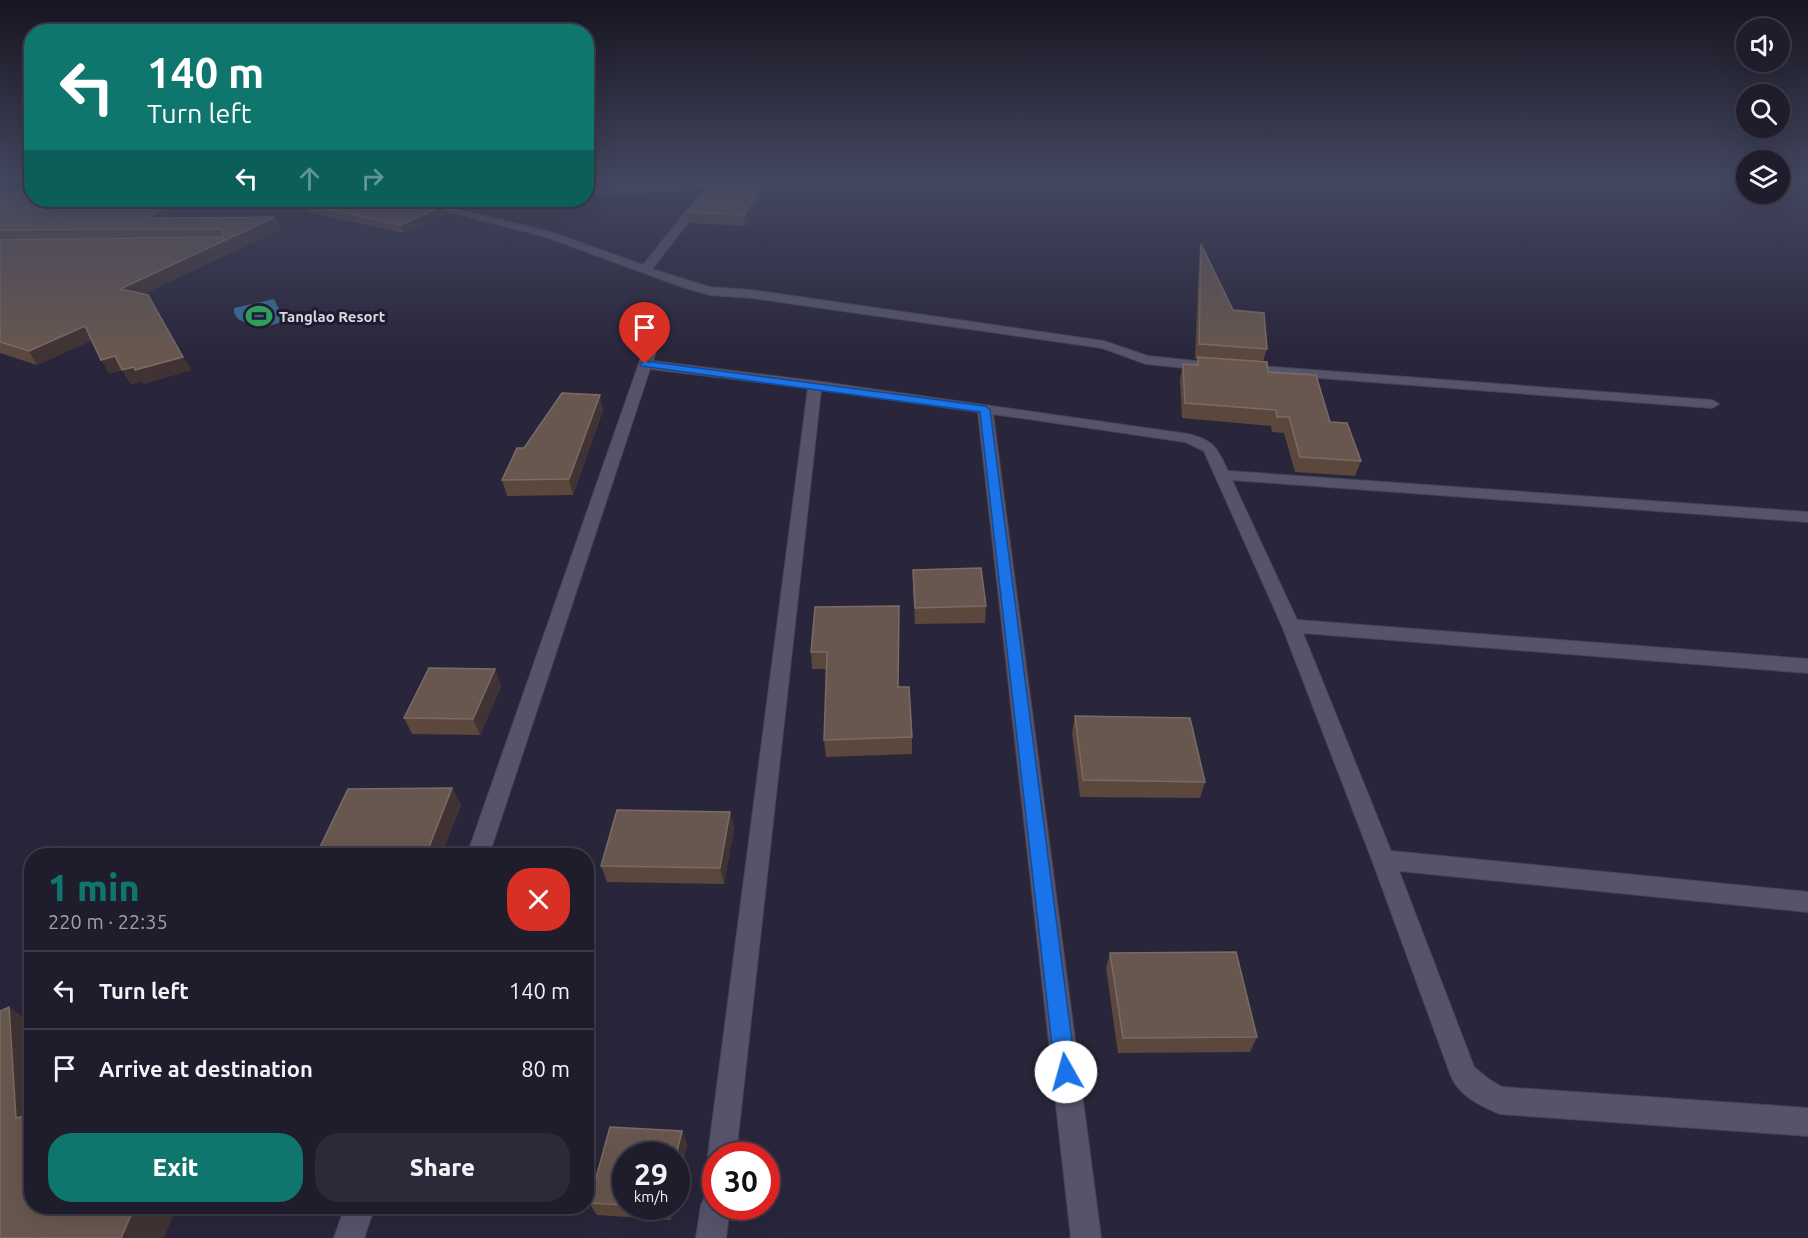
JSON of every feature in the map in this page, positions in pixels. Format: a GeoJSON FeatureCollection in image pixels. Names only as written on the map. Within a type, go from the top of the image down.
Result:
{"type":"FeatureCollection","features":[{"type":"Feature","properties":{"kind":"street"},"geometry":{"type":"LineString","coordinates":[[563,240],[686,285],[710,291],[762,296],[1104,345],[1146,360],[1712,404]]}},
{"type":"Feature","properties":{"kind":"street"},"geometry":{"type":"LineString","coordinates":[[645,270],[668,240]]}},
{"type":"Feature","properties":{"kind":"street"},"geometry":{"type":"LineString","coordinates":[[480,848],[658,326]]}},
{"type":"Feature","properties":{"kind":"street"},"geometry":{"type":"LineString","coordinates":[[645,364],[1188,438],[1210,448],[1291,626],[1383,860],[1464,1076],[1480,1090],[1500,1100],[1808,1122]]}},
{"type":"Feature","properties":{"kind":"street"},"geometry":{"type":"LineString","coordinates":[[724,1142],[815,386]]}},
{"type":"Feature","properties":{"kind":"street"},"geometry":{"type":"LineString","coordinates":[[985,410],[1086,1238]]}},
{"type":"Feature","properties":{"kind":"street"},"geometry":{"type":"LineString","coordinates":[[1221,475],[1808,517]]}},
{"type":"Feature","properties":{"kind":"street"},"geometry":{"type":"LineString","coordinates":[[1291,626],[1808,666]]}},
{"type":"Feature","properties":{"kind":"street"},"geometry":{"type":"LineString","coordinates":[[1383,860],[1808,902]]}},
{"type":"Feature","properties":{"kind":"street"},"geometry":{"type":"LineString","coordinates":[[349,1238],[357,1214]]}},
{"type":"Feature","properties":{"kind":"street"},"geometry":{"type":"LineString","coordinates":[[711,1238],[714,1220]]}},
{"type":"Feature","properties":{"kind":"water","name":"Tanglao Resort"},"geometry":{"type":"Polygon","coordinates":[[[274,299],[285,321],[258,329],[238,319],[234,313],[234,308],[274,299]]]}},
{"type":"Feature","properties":{"kind":"building"},"geometry":{"type":"Polygon","coordinates":[[[0,240],[226,240],[120,289],[148,295],[183,357],[135,370],[134,367],[122,370],[115,356],[101,360],[85,326],[29,351],[0,342],[0,240]]]}},
{"type":"Feature","properties":{"kind":"building"},"geometry":{"type":"Polygon","coordinates":[[[1201,244],[1233,310],[1264,313],[1267,349],[1199,344],[1201,244]]]}},
{"type":"Feature","properties":{"kind":"building"},"geometry":{"type":"Polygon","coordinates":[[[1198,357],[1267,362],[1268,372],[1316,375],[1330,422],[1347,423],[1361,461],[1300,457],[1289,417],[1277,417],[1276,410],[1185,403],[1183,364],[1198,365],[1198,357]]]}},
{"type":"Feature","properties":{"kind":"building"},"geometry":{"type":"Polygon","coordinates":[[[562,393],[600,395],[569,479],[502,480],[517,448],[524,448],[562,393]]]}},
{"type":"Feature","properties":{"kind":"building"},"geometry":{"type":"Polygon","coordinates":[[[981,568],[986,606],[915,608],[913,570],[981,568]]]}},
{"type":"Feature","properties":{"kind":"building"},"geometry":{"type":"Polygon","coordinates":[[[899,606],[898,687],[909,687],[912,737],[824,740],[827,652],[811,652],[815,607],[899,606]]]}},
{"type":"Feature","properties":{"kind":"building"},"geometry":{"type":"Polygon","coordinates":[[[429,668],[495,669],[473,719],[404,718],[429,668]]]}},
{"type":"Feature","properties":{"kind":"building"},"geometry":{"type":"Polygon","coordinates":[[[1075,716],[1190,718],[1205,782],[1083,780],[1075,716]]]}},
{"type":"Feature","properties":{"kind":"building"},"geometry":{"type":"Polygon","coordinates":[[[452,788],[429,847],[320,847],[348,789],[452,788]]]}},
{"type":"Feature","properties":{"kind":"building"},"geometry":{"type":"Polygon","coordinates":[[[617,810],[730,812],[720,868],[601,866],[617,810]]]}},
{"type":"Feature","properties":{"kind":"building"},"geometry":{"type":"Polygon","coordinates":[[[1236,952],[1257,1037],[1123,1038],[1110,953],[1236,952]]]}},
{"type":"Feature","properties":{"kind":"building"},"geometry":{"type":"Polygon","coordinates":[[[9,1007],[16,1118],[24,1116],[24,1214],[132,1214],[121,1238],[0,1238],[0,1011],[9,1007]]]}},
{"type":"Feature","properties":{"kind":"building"},"geometry":{"type":"Polygon","coordinates":[[[610,1127],[682,1131],[679,1142],[612,1142],[612,1204],[594,1203],[594,1185],[610,1127]]]}},
{"type":"Feature","properties":{"kind":"place","name":"Tanglao Resort"},"geometry":{"type":"Point","coordinates":[259,316]}},
{"type":"Feature","properties":{"kind":"route"},"geometry":{"type":"LineString","coordinates":[[645,364],[985,410],[1066,1072]]}}]}
